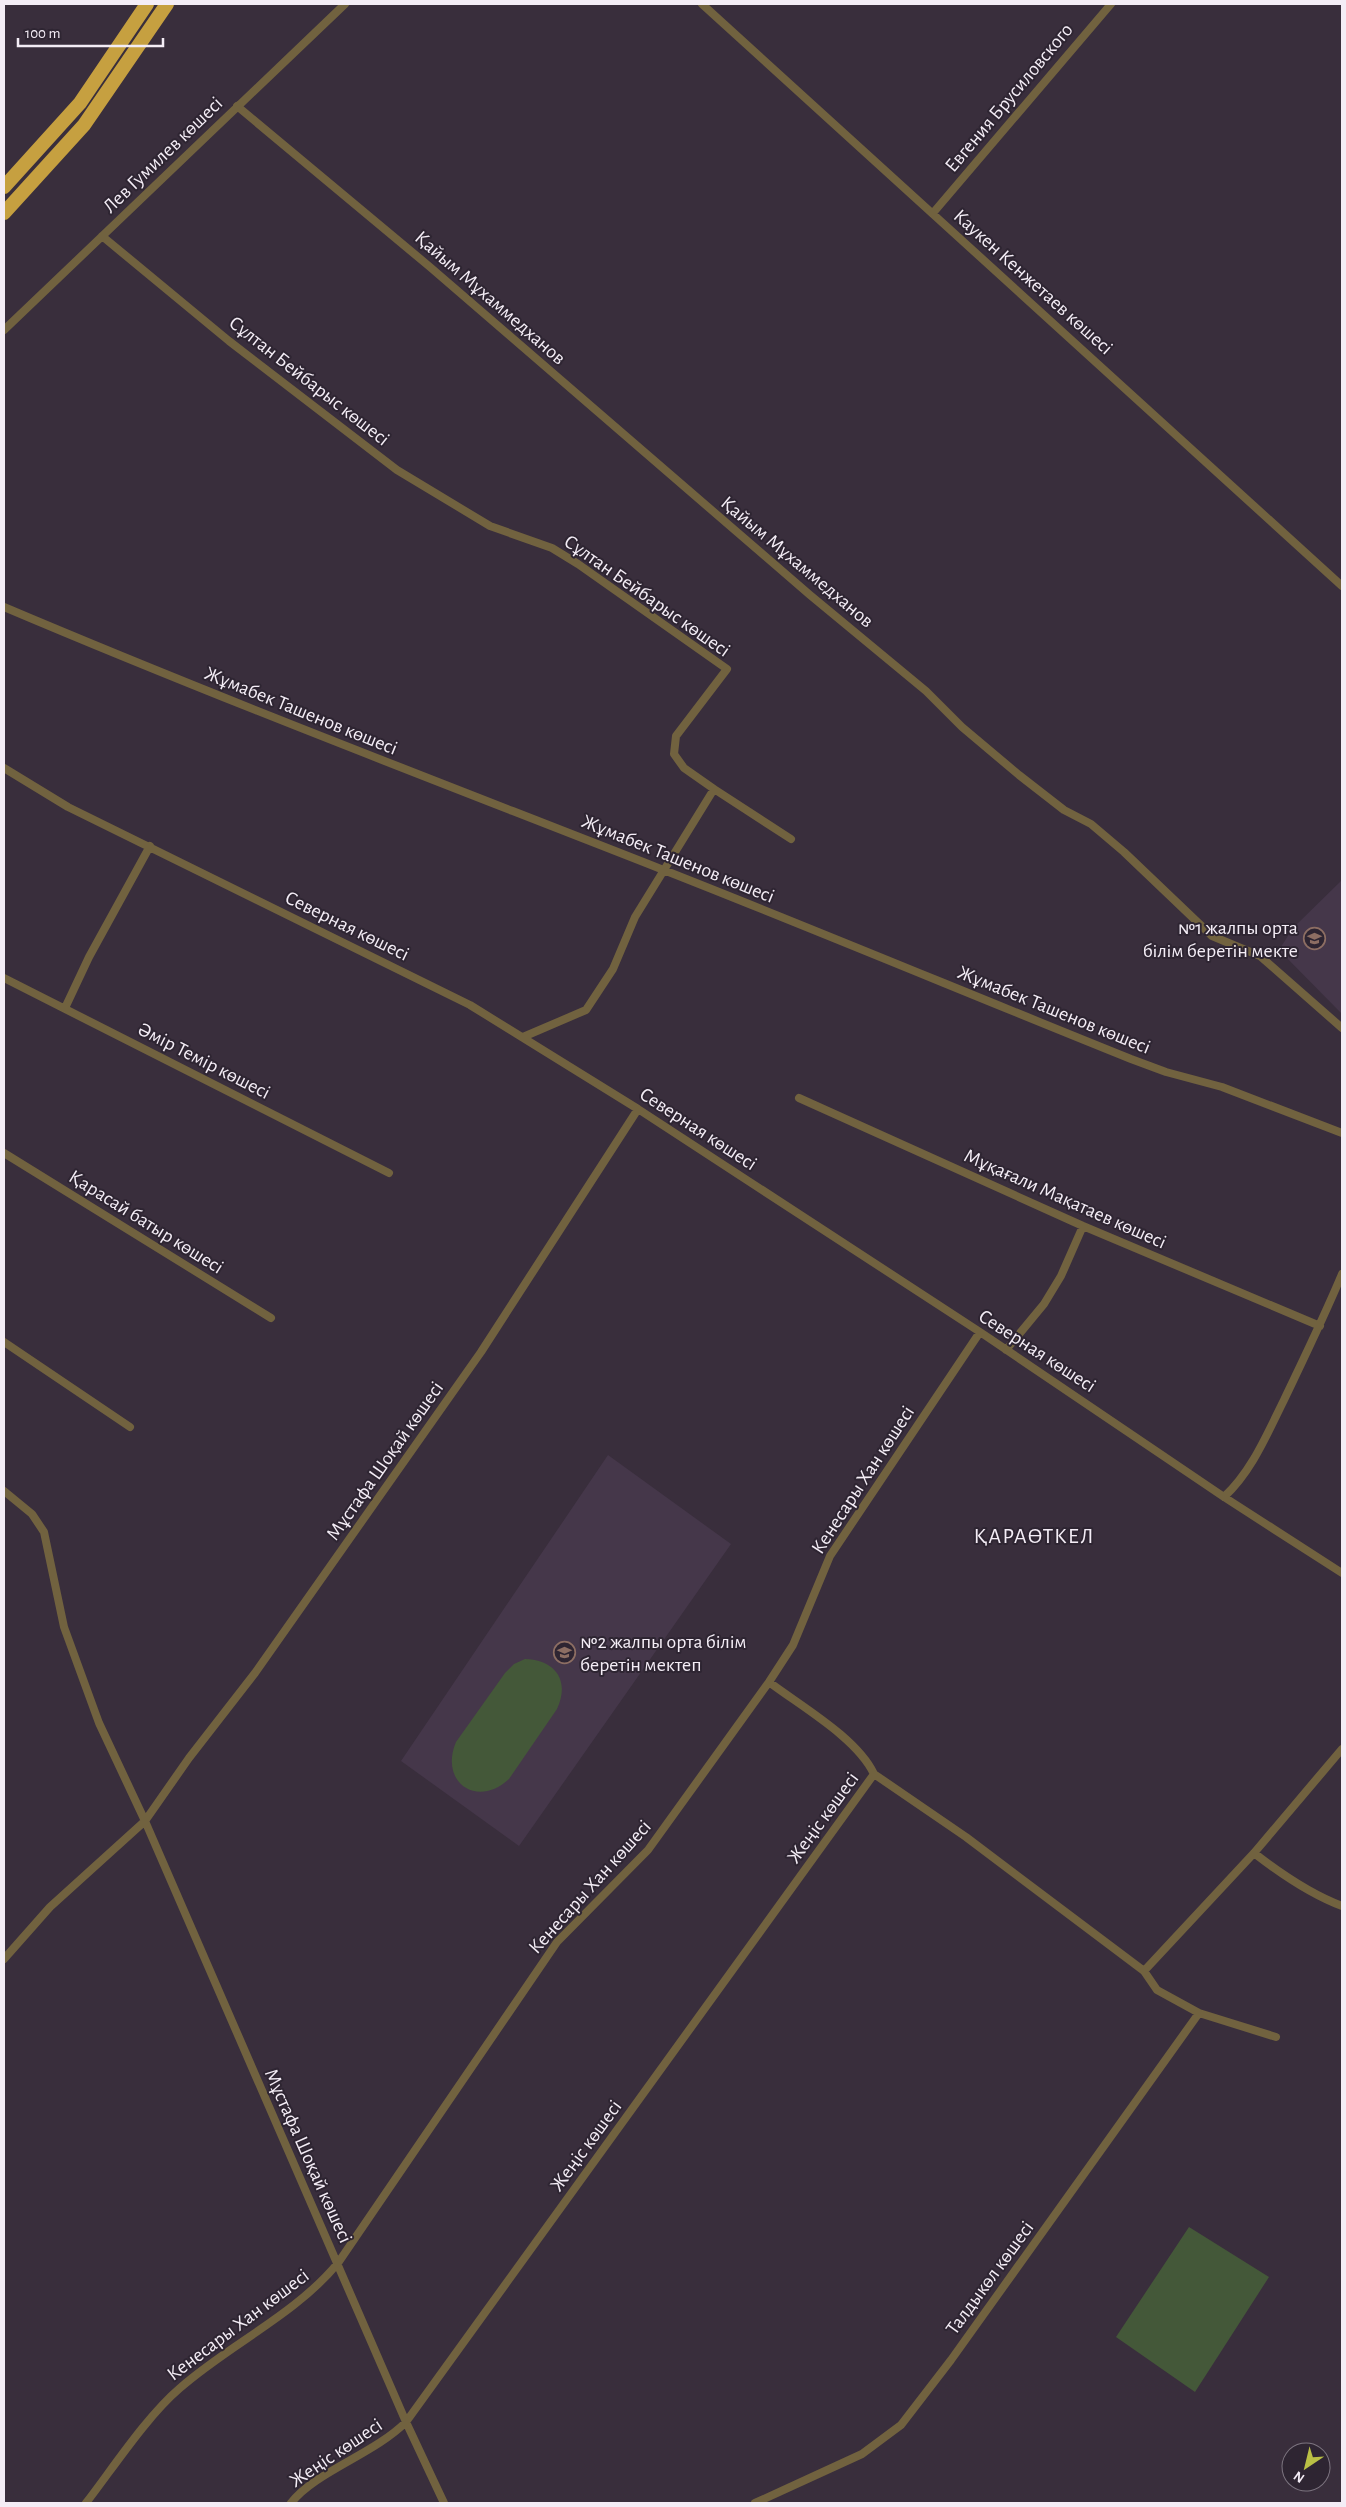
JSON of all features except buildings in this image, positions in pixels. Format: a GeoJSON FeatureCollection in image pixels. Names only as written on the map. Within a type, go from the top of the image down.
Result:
{"type":"FeatureCollection","features":[{"type":"Feature","properties":{"kind":"highway"},"geometry":{"type":"LineString","coordinates":[[4,187],[80,103],[147,4]]}},
{"type":"Feature","properties":{"kind":"highway"},"geometry":{"type":"LineString","coordinates":[[4,213],[84,125],[167,4]]}},
{"type":"Feature","properties":{"kind":"street","name":"Лев Гумилев көшесі"},"geometry":{"type":"LineString","coordinates":[[4,330],[344,4]]}},
{"type":"Feature","properties":{"kind":"street","name":"Каукен Кенжетаев көшесі"},"geometry":{"type":"LineString","coordinates":[[702,4],[1342,586]]}},
{"type":"Feature","properties":{"kind":"street","name":"Евгения Брусиловского"},"geometry":{"type":"LineString","coordinates":[[933,213],[1111,4]]}},
{"type":"Feature","properties":{"kind":"street","name":"Қайым Мұхаммедханов"},"geometry":{"type":"LineString","coordinates":[[237,106],[430,267],[810,595],[926,691],[962,727],[1019,775],[1064,810],[1098,830],[1212,936],[1260,956],[1342,1028]]}},
{"type":"Feature","properties":{"kind":"street","name":"Сұлтан Бейбарыс көшесі"},"geometry":{"type":"LineString","coordinates":[[102,236],[229,341],[397,470],[490,526],[552,548],[578,564],[727,669],[676,736],[674,754],[684,768],[714,789]]}},
{"type":"Feature","properties":{"kind":"street","name":"Жұмабек Ташенов көшесі"},"geometry":{"type":"LineString","coordinates":[[4,607],[420,776],[663,870],[1131,1059],[1166,1072],[1222,1087],[1342,1133]]}},
{"type":"Feature","properties":{"kind":"street","name":"Северная көшесі"},"geometry":{"type":"LineString","coordinates":[[4,768],[68,807],[470,1005],[638,1109],[980,1332],[1224,1497],[1342,1573]]}},
{"type":"Feature","properties":{"kind":"street"},"geometry":{"type":"LineString","coordinates":[[523,1037],[586,1010],[612,969],[635,917],[714,789],[791,839]]}},
{"type":"Feature","properties":{"kind":"street"},"geometry":{"type":"LineString","coordinates":[[65,1008],[89,957],[150,846]]}},
{"type":"Feature","properties":{"kind":"street","name":"Әмір Темір көшесі"},"geometry":{"type":"LineString","coordinates":[[4,978],[389,1173]]}},
{"type":"Feature","properties":{"kind":"street","name":"Мұқағали Мақатаев көшесі"},"geometry":{"type":"LineString","coordinates":[[799,1098],[1083,1226],[1320,1326]]}},
{"type":"Feature","properties":{"kind":"street","name":"Мұстафа Шоқай көшесі"},"geometry":{"type":"LineString","coordinates":[[4,1959],[50,1907],[145,1821],[189,1758],[256,1673],[481,1352],[638,1109]]}},
{"type":"Feature","properties":{"kind":"street","name":"Қарасай батыр көшесі"},"geometry":{"type":"LineString","coordinates":[[4,1153],[271,1318]]}},
{"type":"Feature","properties":{"kind":"street"},"geometry":{"type":"LineString","coordinates":[[1006,1350],[1044,1304],[1061,1276],[1083,1226]]}},
{"type":"Feature","properties":{"kind":"street"},"geometry":{"type":"LineString","coordinates":[[1224,1497],[1239,1482],[1261,1446],[1320,1326],[1342,1274]]}},
{"type":"Feature","properties":{"kind":"street","name":"Кенесары Хан көшесі"},"geometry":{"type":"LineString","coordinates":[[86,2503],[158,2411],[179,2388],[302,2299],[324,2280],[338,2263],[557,1942],[648,1850],[769,1682],[793,1645],[830,1556],[980,1332]]}},
{"type":"Feature","properties":{"kind":"street"},"geometry":{"type":"LineString","coordinates":[[4,1342],[130,1428]]}},
{"type":"Feature","properties":{"kind":"street"},"geometry":{"type":"LineString","coordinates":[[4,1491],[32,1514],[44,1532],[64,1626],[99,1723],[145,1821]]}},
{"type":"Feature","properties":{"kind":"street"},"geometry":{"type":"LineString","coordinates":[[769,1682],[852,1744],[867,1759],[874,1774],[966,1837],[1144,1971],[1157,1990],[1199,2013],[1276,2038]]}},
{"type":"Feature","properties":{"kind":"street"},"geometry":{"type":"LineString","coordinates":[[1144,1971],[1254,1853],[1342,1749]]}},
{"type":"Feature","properties":{"kind":"street","name":"Жеңіс көшесі"},"geometry":{"type":"LineString","coordinates":[[291,2503],[319,2480],[371,2450],[406,2422],[874,1774]]}},
{"type":"Feature","properties":{"kind":"street","name":"Мұстафа Шоқай көшесі"},"geometry":{"type":"LineString","coordinates":[[145,1821],[406,2422],[444,2503]]}},
{"type":"Feature","properties":{"kind":"street"},"geometry":{"type":"LineString","coordinates":[[1254,1853],[1280,1874],[1326,1900],[1342,1906]]}},
{"type":"Feature","properties":{"kind":"street","name":"Талдыкөл көшесі"},"geometry":{"type":"LineString","coordinates":[[755,2503],[862,2454],[901,2425],[962,2344],[1199,2013]]}},
{"type":"Feature","properties":{"kind":"shaded area","name":"№1 жалпы орта білім беретін мекте"},"geometry":{"type":"Polygon","coordinates":[[[1342,880],[1342,1014],[1279,950],[1293,928],[1342,880]]]}},
{"type":"Feature","properties":{"kind":"shaded area","name":"№2 жалпы орта білім беретін мектеп"},"geometry":{"type":"Polygon","coordinates":[[[608,1455],[731,1544],[519,1846],[401,1761],[608,1455]]]}},
{"type":"Feature","properties":{"kind":"green space"},"geometry":{"type":"Polygon","coordinates":[[[525,1659],[545,1663],[558,1674],[562,1690],[557,1709],[509,1779],[497,1788],[485,1792],[474,1791],[464,1787],[457,1779],[453,1769],[452,1756],[456,1742],[505,1673],[514,1664],[525,1659]]]}},
{"type":"Feature","properties":{"kind":"green space"},"geometry":{"type":"Polygon","coordinates":[[[1189,2227],[1269,2277],[1195,2392],[1116,2337],[1189,2227]]]}},
{"type":"Feature","properties":{"kind":"place","name":"№1 жалпы орта білім беретін мекте"},"geometry":{"type":"Point","coordinates":[1314,939]}},
{"type":"Feature","properties":{"kind":"place","name":"№2 жалпы орта білім беретін мектеп"},"geometry":{"type":"Point","coordinates":[564,1653]}},
{"type":"Feature","properties":{"kind":"district","name":"ҚАРАӨТКЕЛ"},"geometry":{"type":"Point","coordinates":[1034,1536]}}]}
